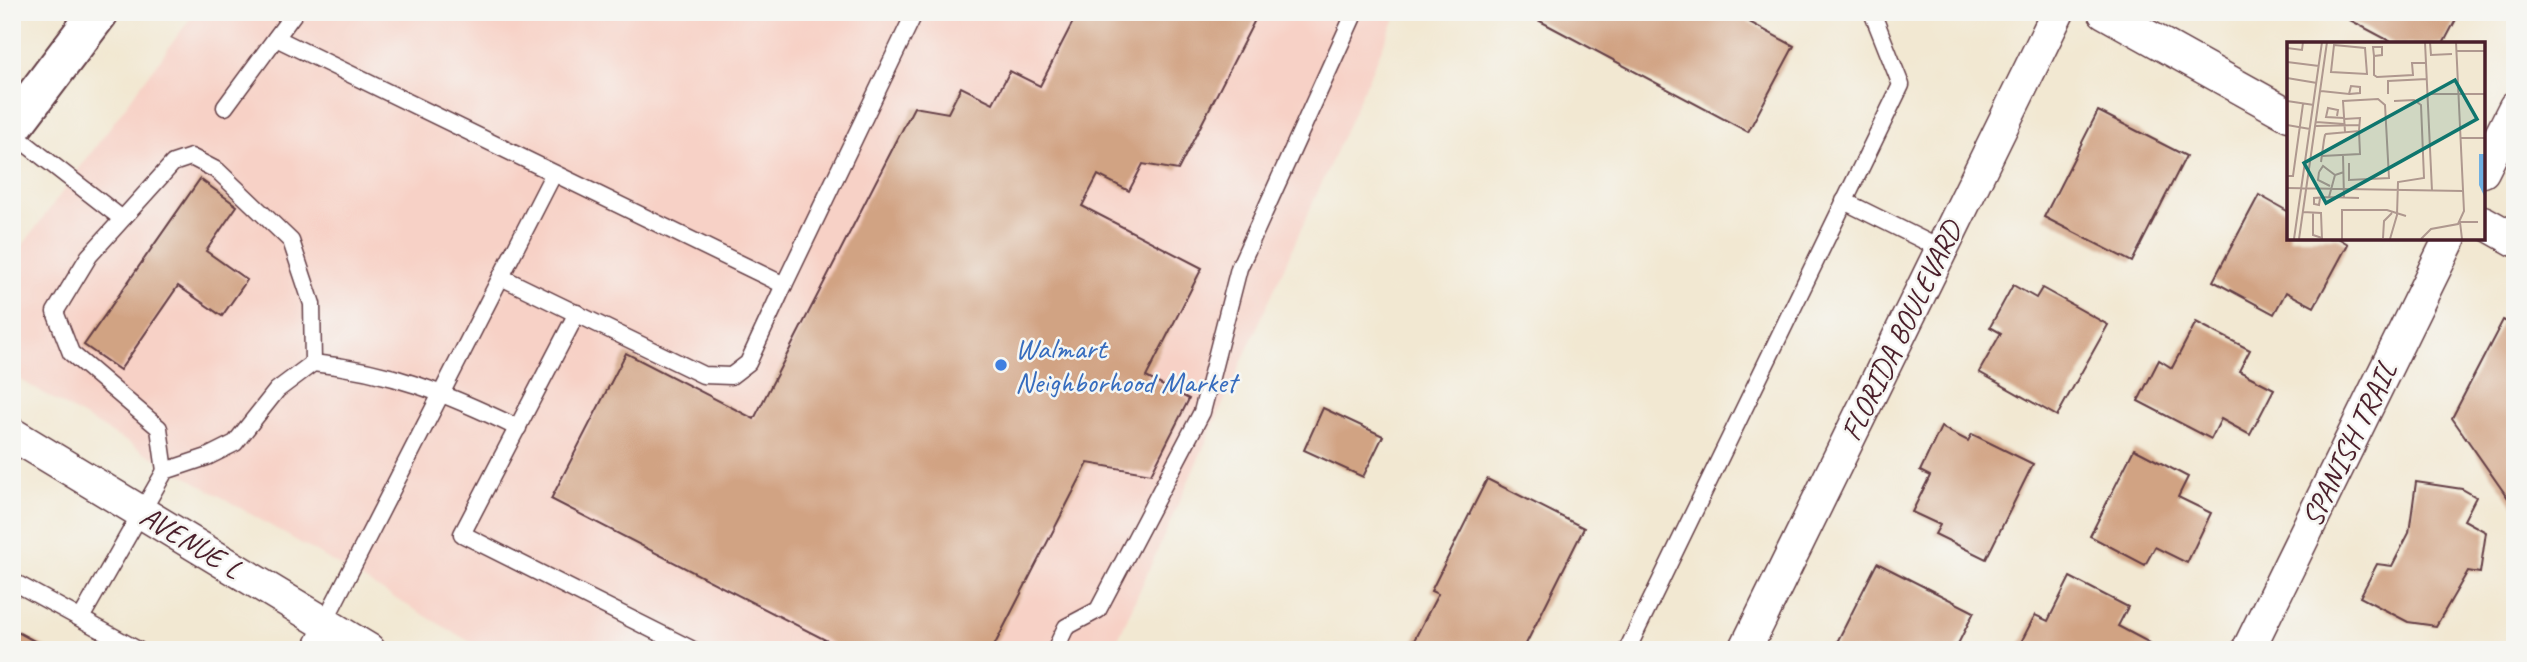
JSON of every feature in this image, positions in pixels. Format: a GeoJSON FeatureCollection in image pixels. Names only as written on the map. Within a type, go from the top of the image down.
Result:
{"type":"FeatureCollection","features":[{"type":"Feature","properties":{"kind":"main road"},"geometry":{"type":"LineString","coordinates":[[12,127],[99,12]]}},
{"type":"Feature","properties":{"kind":"street","name":"FLORIDA BOULEVARD"},"geometry":{"type":"LineString","coordinates":[[1745,650],[2057,12]]}},
{"type":"Feature","properties":{"kind":"street"},"geometry":{"type":"LineString","coordinates":[[2104,12],[2287,114]]}},
{"type":"Feature","properties":{"kind":"street"},"geometry":{"type":"LineString","coordinates":[[2485,167],[2515,107]]}},
{"type":"Feature","properties":{"kind":"street"},"geometry":{"type":"LineString","coordinates":[[2485,223],[2515,240]]}},
{"type":"Feature","properties":{"kind":"street","name":"SPANISH TRAIL"},"geometry":{"type":"LineString","coordinates":[[2248,650],[2449,240]]}},
{"type":"Feature","properties":{"kind":"street","name":"AVENUE L"},"geometry":{"type":"LineString","coordinates":[[12,434],[142,512],[317,636],[369,650]]}},
{"type":"Feature","properties":{"kind":"lane"},"geometry":{"type":"LineString","coordinates":[[225,107],[295,12]]}},
{"type":"Feature","properties":{"kind":"lane"},"geometry":{"type":"LineString","coordinates":[[501,277],[703,374],[731,376],[748,363],[915,12]]}},
{"type":"Feature","properties":{"kind":"lane"},"geometry":{"type":"LineString","coordinates":[[1055,650],[1066,627],[1098,610],[1202,412],[1238,268],[1355,12]]}},
{"type":"Feature","properties":{"kind":"lane"},"geometry":{"type":"LineString","coordinates":[[1626,650],[1901,85],[1872,12]]}},
{"type":"Feature","properties":{"kind":"lane"},"geometry":{"type":"LineString","coordinates":[[276,38],[784,285]]}},
{"type":"Feature","properties":{"kind":"lane"},"geometry":{"type":"LineString","coordinates":[[12,133],[121,218]]}},
{"type":"Feature","properties":{"kind":"lane"},"geometry":{"type":"LineString","coordinates":[[81,618],[165,471],[159,428],[71,353],[55,313],[89,256],[173,163],[191,158],[218,171],[291,241],[312,304],[313,363]]}},
{"type":"Feature","properties":{"kind":"lane"},"geometry":{"type":"LineString","coordinates":[[317,636],[553,175]]}},
{"type":"Feature","properties":{"kind":"lane"},"geometry":{"type":"LineString","coordinates":[[1844,201],[1941,249]]}},
{"type":"Feature","properties":{"kind":"lane"},"geometry":{"type":"LineString","coordinates":[[577,313],[461,534],[693,650]]}},
{"type":"Feature","properties":{"kind":"lane"},"geometry":{"type":"LineString","coordinates":[[165,471],[208,457],[235,443],[277,390],[313,363],[361,368],[442,392],[518,428]]}},
{"type":"Feature","properties":{"kind":"lane"},"geometry":{"type":"LineString","coordinates":[[12,581],[138,650]]}},
{"type":"Feature","properties":{"kind":"shaded area"},"geometry":{"type":"Polygon","coordinates":[[[195,12],[1398,12],[1113,650],[484,650],[12,375],[12,260],[195,12]]]}},
{"type":"Feature","properties":{"kind":"building"},"geometry":{"type":"Polygon","coordinates":[[[1078,12],[1259,12],[1178,170],[1143,164],[1129,191],[1098,175],[1082,206],[1202,268],[1146,377],[1189,399],[1151,474],[1088,463],[992,650],[845,650],[551,499],[626,353],[754,419],[914,107],[948,113],[961,87],[993,103],[1010,71],[1040,86],[1078,12]]]}},
{"type":"Feature","properties":{"kind":"building"},"geometry":{"type":"Polygon","coordinates":[[[1523,12],[1731,12],[1794,46],[1748,132],[1523,12]]]}},
{"type":"Feature","properties":{"kind":"building"},"geometry":{"type":"Polygon","coordinates":[[[2335,12],[2460,12],[2444,42],[2391,42],[2335,12]]]}},
{"type":"Feature","properties":{"kind":"building"},"geometry":{"type":"Polygon","coordinates":[[[2098,111],[2186,156],[2132,262],[2044,217],[2098,111]]]}},
{"type":"Feature","properties":{"kind":"building"},"geometry":{"type":"Polygon","coordinates":[[[200,179],[237,206],[206,251],[247,280],[222,316],[178,286],[120,370],[84,345],[200,179]]]}},
{"type":"Feature","properties":{"kind":"building"},"geometry":{"type":"Polygon","coordinates":[[[2259,195],[2287,211],[2287,240],[2341,240],[2348,244],[2314,307],[2286,292],[2274,314],[2213,281],[2259,195]]]}},
{"type":"Feature","properties":{"kind":"building"},"geometry":{"type":"Polygon","coordinates":[[[2013,285],[2036,298],[2042,288],[2108,325],[2057,416],[1979,372],[2001,333],[1990,327],[2013,285]]]}},
{"type":"Feature","properties":{"kind":"building"},"geometry":{"type":"Polygon","coordinates":[[[2503,320],[2515,326],[2515,508],[2452,418],[2503,320]]]}},
{"type":"Feature","properties":{"kind":"building"},"geometry":{"type":"Polygon","coordinates":[[[2196,322],[2250,350],[2239,371],[2274,389],[2250,435],[2221,419],[2211,439],[2138,401],[2159,360],[2172,368],[2196,322]]]}},
{"type":"Feature","properties":{"kind":"building"},"geometry":{"type":"Polygon","coordinates":[[[1323,408],[1383,436],[1363,477],[1304,450],[1323,408]]]}},
{"type":"Feature","properties":{"kind":"building"},"geometry":{"type":"Polygon","coordinates":[[[1941,427],[1968,441],[1972,434],[2033,464],[1986,559],[1935,534],[1940,525],[1912,512],[1930,476],[1920,471],[1941,427]]]}},
{"type":"Feature","properties":{"kind":"building"},"geometry":{"type":"Polygon","coordinates":[[[2134,449],[2188,477],[2178,497],[2211,513],[2187,563],[2155,547],[2145,565],[2090,536],[2134,449]]]}},
{"type":"Feature","properties":{"kind":"building"},"geometry":{"type":"Polygon","coordinates":[[[1487,479],[1584,528],[1523,650],[1409,650],[1438,594],[1431,591],[1487,479]]]}},
{"type":"Feature","properties":{"kind":"building"},"geometry":{"type":"Polygon","coordinates":[[[2416,482],[2462,489],[2476,497],[2464,520],[2486,532],[2480,573],[2468,571],[2436,626],[2408,622],[2360,597],[2377,564],[2392,566],[2409,533],[2416,482]]]}},
{"type":"Feature","properties":{"kind":"building"},"geometry":{"type":"Polygon","coordinates":[[[1877,563],[1974,612],[1955,650],[1833,650],[1877,563]]]}},
{"type":"Feature","properties":{"kind":"building"},"geometry":{"type":"Polygon","coordinates":[[[2070,577],[2128,607],[2118,626],[2150,643],[2147,650],[2017,650],[2035,615],[2048,621],[2070,577]]]}},
{"type":"Feature","properties":{"kind":"building"},"geometry":{"type":"Polygon","coordinates":[[[12,629],[51,650],[12,650],[12,629]]]}},
{"type":"Feature","properties":{"kind":"place","name":"Walmart Neighborhood Market"},"geometry":{"type":"Point","coordinates":[1001,365]}}]}
